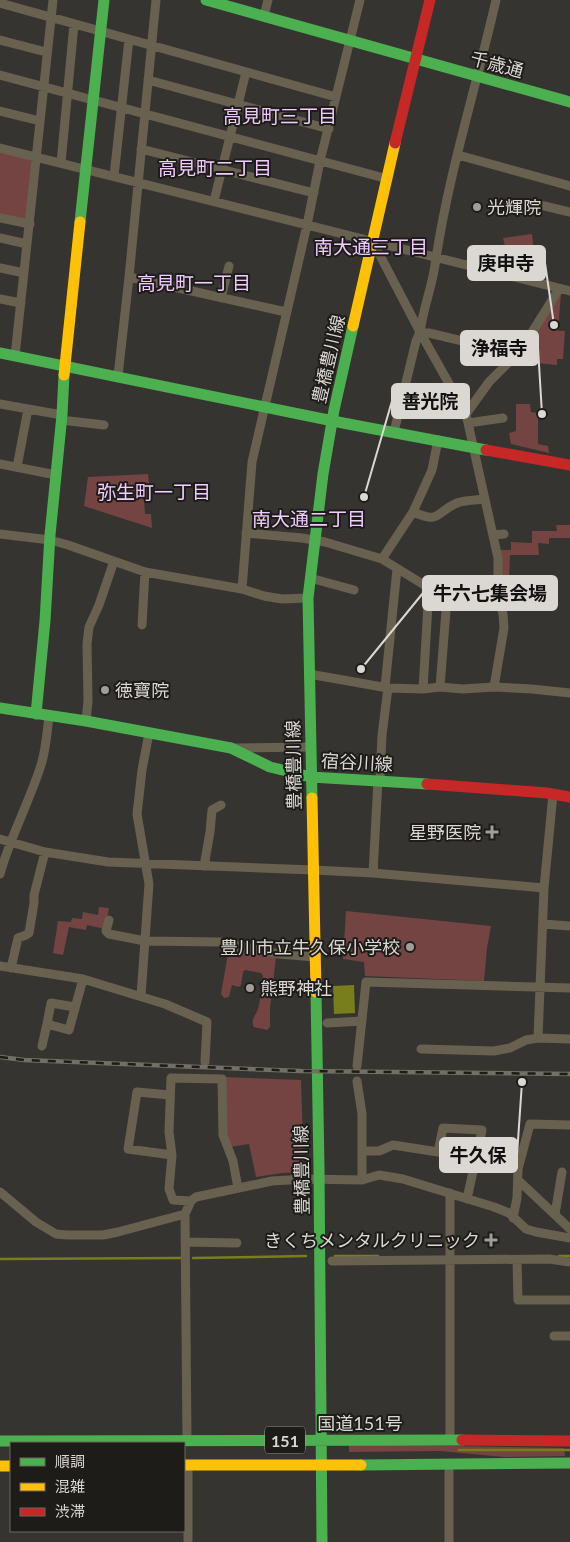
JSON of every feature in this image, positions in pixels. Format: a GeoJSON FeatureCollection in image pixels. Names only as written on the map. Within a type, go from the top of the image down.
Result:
{"type":"FeatureCollection","features":[{"type":"Feature","properties":{"kind":"main road"},"geometry":{"type":"LineString","coordinates":[[36,714],[65,366],[104,0]]}},
{"type":"Feature","properties":{"kind":"main road","name":"千歳通"},"geometry":{"type":"LineString","coordinates":[[206,0],[570,102]]}},
{"type":"Feature","properties":{"kind":"main road","name":"豊橋豊川線"},"geometry":{"type":"LineString","coordinates":[[322,1542],[319,1179],[308,598],[314,540],[332,421],[430,0]]}},
{"type":"Feature","properties":{"kind":"main road"},"geometry":{"type":"LineString","coordinates":[[0,353],[332,421],[570,465]]}},
{"type":"Feature","properties":{"kind":"main road","name":"宿谷川線"},"geometry":{"type":"LineString","coordinates":[[0,708],[231,748],[270,767],[311,777],[379,780],[570,796]]}},
{"type":"Feature","properties":{"kind":"main road","name":"国道151号"},"geometry":{"type":"LineString","coordinates":[[0,1441],[570,1441]]}},
{"type":"Feature","properties":{"kind":"main road","name":"151"},"geometry":{"type":"LineString","coordinates":[[186,1465],[570,1463]]}},
{"type":"Feature","properties":{"kind":"street"},"geometry":{"type":"LineString","coordinates":[[16,356],[46,52],[53,0]]}},
{"type":"Feature","properties":{"kind":"street"},"geometry":{"type":"LineString","coordinates":[[118,376],[156,0]]}},
{"type":"Feature","properties":{"kind":"street"},"geometry":{"type":"LineString","coordinates":[[264,16],[268,0]]}},
{"type":"Feature","properties":{"kind":"street"},"geometry":{"type":"LineString","coordinates":[[242,589],[252,462],[320,161],[360,0]]}},
{"type":"Feature","properties":{"kind":"street"},"geometry":{"type":"LineString","coordinates":[[394,432],[416,341],[420,332],[448,191],[496,0]]}},
{"type":"Feature","properties":{"kind":"street"},"geometry":{"type":"LineString","coordinates":[[0,3],[336,97]]}},
{"type":"Feature","properties":{"kind":"street"},"geometry":{"type":"LineString","coordinates":[[61,163],[74,24]]}},
{"type":"Feature","properties":{"kind":"street"},"geometry":{"type":"LineString","coordinates":[[114,176],[129,39]]}},
{"type":"Feature","properties":{"kind":"street"},"geometry":{"type":"LineString","coordinates":[[0,40],[46,52]]}},
{"type":"Feature","properties":{"kind":"street"},"geometry":{"type":"LineString","coordinates":[[214,201],[246,72]]}},
{"type":"Feature","properties":{"kind":"street"},"geometry":{"type":"LineString","coordinates":[[0,75],[388,179]]}},
{"type":"Feature","properties":{"kind":"street"},"geometry":{"type":"LineString","coordinates":[[148,80],[329,129]]}},
{"type":"Feature","properties":{"kind":"street"},"geometry":{"type":"LineString","coordinates":[[0,111],[40,121]]}},
{"type":"Feature","properties":{"kind":"street"},"geometry":{"type":"LineString","coordinates":[[0,148],[435,258],[567,288],[517,354],[489,382],[467,418]]}},
{"type":"Feature","properties":{"kind":"street"},"geometry":{"type":"LineString","coordinates":[[141,149],[314,193]]}},
{"type":"Feature","properties":{"kind":"street"},"geometry":{"type":"LineString","coordinates":[[458,155],[570,186]]}},
{"type":"Feature","properties":{"kind":"street"},"geometry":{"type":"LineString","coordinates":[[536,204],[570,212]]}},
{"type":"Feature","properties":{"kind":"street"},"geometry":{"type":"LineString","coordinates":[[0,218],[30,224]]}},
{"type":"Feature","properties":{"kind":"street"},"geometry":{"type":"LineString","coordinates":[[0,238],[27,244]]}},
{"type":"Feature","properties":{"kind":"street"},"geometry":{"type":"LineString","coordinates":[[373,242],[467,418],[485,499],[494,523],[493,536],[498,558],[498,598],[503,614],[504,628],[494,686]]}},
{"type":"Feature","properties":{"kind":"street"},"geometry":{"type":"LineString","coordinates":[[221,298],[229,266]]}},
{"type":"Feature","properties":{"kind":"street"},"geometry":{"type":"LineString","coordinates":[[0,268],[24,273]]}},
{"type":"Feature","properties":{"kind":"street"},"geometry":{"type":"LineString","coordinates":[[129,277],[286,312]]}},
{"type":"Feature","properties":{"kind":"street"},"geometry":{"type":"LineString","coordinates":[[0,299],[21,303]]}},
{"type":"Feature","properties":{"kind":"street"},"geometry":{"type":"LineString","coordinates":[[420,332],[430,332],[517,354]]}},
{"type":"Feature","properties":{"kind":"street"},"geometry":{"type":"LineString","coordinates":[[0,404],[104,425]]}},
{"type":"Feature","properties":{"kind":"street"},"geometry":{"type":"LineString","coordinates":[[17,467],[28,409]]}},
{"type":"Feature","properties":{"kind":"street"},"geometry":{"type":"LineString","coordinates":[[467,418],[503,418]]}},
{"type":"Feature","properties":{"kind":"street"},"geometry":{"type":"LineString","coordinates":[[382,559],[412,512],[432,470],[438,440]]}},
{"type":"Feature","properties":{"kind":"street"},"geometry":{"type":"LineString","coordinates":[[0,464],[56,475]]}},
{"type":"Feature","properties":{"kind":"street"},"geometry":{"type":"LineString","coordinates":[[412,512],[428,518],[435,517],[457,502],[485,499]]}},
{"type":"Feature","properties":{"kind":"street"},"geometry":{"type":"LineString","coordinates":[[246,533],[325,542],[382,559],[447,598],[498,598]]}},
{"type":"Feature","properties":{"kind":"street"},"geometry":{"type":"LineString","coordinates":[[0,534],[50,540],[145,572],[242,589],[282,599],[308,598]]}},
{"type":"Feature","properties":{"kind":"street"},"geometry":{"type":"LineString","coordinates":[[493,536],[504,534]]}},
{"type":"Feature","properties":{"kind":"street"},"geometry":{"type":"LineString","coordinates":[[86,722],[89,627],[114,561]]}},
{"type":"Feature","properties":{"kind":"street"},"geometry":{"type":"LineString","coordinates":[[373,873],[382,735],[397,569]]}},
{"type":"Feature","properties":{"kind":"street"},"geometry":{"type":"LineString","coordinates":[[142,625],[145,572]]}},
{"type":"Feature","properties":{"kind":"street"},"geometry":{"type":"LineString","coordinates":[[310,578],[354,590]]}},
{"type":"Feature","properties":{"kind":"street"},"geometry":{"type":"LineString","coordinates":[[423,689],[429,588]]}},
{"type":"Feature","properties":{"kind":"street"},"geometry":{"type":"LineString","coordinates":[[440,688],[447,598]]}},
{"type":"Feature","properties":{"kind":"street"},"geometry":{"type":"LineString","coordinates":[[309,674],[387,688],[463,689],[494,686],[570,693]]}},
{"type":"Feature","properties":{"kind":"street"},"geometry":{"type":"LineString","coordinates":[[0,874],[10,842],[42,764],[49,716]]}},
{"type":"Feature","properties":{"kind":"street"},"geometry":{"type":"LineString","coordinates":[[141,996],[149,884],[137,814],[142,770],[149,733]]}},
{"type":"Feature","properties":{"kind":"street"},"geometry":{"type":"LineString","coordinates":[[231,748],[311,747]]}},
{"type":"Feature","properties":{"kind":"street"},"geometry":{"type":"LineString","coordinates":[[538,1038],[544,888],[553,794]]}},
{"type":"Feature","properties":{"kind":"street"},"geometry":{"type":"LineString","coordinates":[[204,866],[212,810],[222,805]]}},
{"type":"Feature","properties":{"kind":"street"},"geometry":{"type":"LineString","coordinates":[[0,839],[45,852],[108,862],[373,873],[544,888]]}},
{"type":"Feature","properties":{"kind":"street"},"geometry":{"type":"LineString","coordinates":[[11,968],[18,938],[28,933],[34,895],[45,852]]}},
{"type":"Feature","properties":{"kind":"street"},"geometry":{"type":"LineString","coordinates":[[109,920],[106,931],[109,934],[145,941],[203,940],[279,954],[315,957]]}},
{"type":"Feature","properties":{"kind":"street"},"geometry":{"type":"LineString","coordinates":[[543,924],[570,926]]}},
{"type":"Feature","properties":{"kind":"street"},"geometry":{"type":"LineString","coordinates":[[0,966],[83,979],[141,996],[186,1012],[207,1022],[204,1062]]}},
{"type":"Feature","properties":{"kind":"street"},"geometry":{"type":"LineString","coordinates":[[47,1024],[69,1030],[83,979]]}},
{"type":"Feature","properties":{"kind":"street"},"geometry":{"type":"LineString","coordinates":[[357,1066],[366,982],[570,988]]}},
{"type":"Feature","properties":{"kind":"street"},"geometry":{"type":"LineString","coordinates":[[42,1046],[51,1003],[75,1007]]}},
{"type":"Feature","properties":{"kind":"street"},"geometry":{"type":"LineString","coordinates":[[327,1023],[362,1021]]}},
{"type":"Feature","properties":{"kind":"street"},"geometry":{"type":"LineString","coordinates":[[421,1049],[494,1051],[510,1048],[526,1040],[538,1038],[570,1039]]}},
{"type":"Feature","properties":{"kind":"street"},"geometry":{"type":"LineString","coordinates":[[191,1201],[173,1200],[169,1189],[172,1155],[168,1132],[171,1078],[222,1079],[223,1134],[233,1161],[238,1188]]}},
{"type":"Feature","properties":{"kind":"street"},"geometry":{"type":"LineString","coordinates":[[358,1081],[362,1114],[362,1180]]}},
{"type":"Feature","properties":{"kind":"street"},"geometry":{"type":"LineString","coordinates":[[170,1095],[138,1092],[128,1149],[172,1155]]}},
{"type":"Feature","properties":{"kind":"street"},"geometry":{"type":"LineString","coordinates":[[513,1218],[518,1169],[530,1124],[570,1125]]}},
{"type":"Feature","properties":{"kind":"street"},"geometry":{"type":"LineString","coordinates":[[362,1152],[379,1151],[393,1144],[438,1152],[443,1128],[482,1130],[467,1199]]}},
{"type":"Feature","properties":{"kind":"street"},"geometry":{"type":"LineString","coordinates":[[555,1214],[562,1172]]}},
{"type":"Feature","properties":{"kind":"street"},"geometry":{"type":"LineString","coordinates":[[187,1440],[185,1214],[191,1201],[196,1197],[272,1182],[319,1179],[362,1180],[379,1174],[403,1179],[494,1207],[509,1213],[521,1226],[536,1232],[570,1238]]}},
{"type":"Feature","properties":{"kind":"street"},"geometry":{"type":"LineString","coordinates":[[518,1180],[570,1229]]}},
{"type":"Feature","properties":{"kind":"street"},"geometry":{"type":"LineString","coordinates":[[0,1192],[36,1222],[56,1234],[62,1235],[84,1236],[118,1232],[185,1214]]}},
{"type":"Feature","properties":{"kind":"street"},"geometry":{"type":"LineString","coordinates":[[450,1193],[450,1440]]}},
{"type":"Feature","properties":{"kind":"street"},"geometry":{"type":"LineString","coordinates":[[185,1242],[237,1242]]}},
{"type":"Feature","properties":{"kind":"street"},"geometry":{"type":"LineString","coordinates":[[517,1260],[518,1300],[570,1300]]}},
{"type":"Feature","properties":{"kind":"street"},"geometry":{"type":"LineString","coordinates":[[332,1261],[549,1260],[570,1262]]}},
{"type":"Feature","properties":{"kind":"street"},"geometry":{"type":"LineString","coordinates":[[554,1336],[570,1336]]}},
{"type":"Feature","properties":{"kind":"street"},"geometry":{"type":"LineString","coordinates":[[0,1434],[144,1433],[148,1440]]}},
{"type":"Feature","properties":{"kind":"street"},"geometry":{"type":"LineString","coordinates":[[449,1464],[449,1542]]}},
{"type":"Feature","properties":{"kind":"street"},"geometry":{"type":"LineString","coordinates":[[186,1465],[188,1542]]}},
{"type":"Feature","properties":{"kind":"shaded area"},"geometry":{"type":"Polygon","coordinates":[[[0,151],[30,159],[32,162],[27,217],[25,220],[0,214],[0,151]]]}},
{"type":"Feature","properties":{"kind":"shaded area"},"geometry":{"type":"Polygon","coordinates":[[[532,234],[536,271],[534,277],[511,271],[503,238],[532,234]]]}},
{"type":"Feature","properties":{"kind":"shaded area"},"geometry":{"type":"Polygon","coordinates":[[[561,293],[558,331],[565,331],[563,359],[557,359],[557,365],[515,361],[561,293]]]}},
{"type":"Feature","properties":{"kind":"shaded area"},"geometry":{"type":"Polygon","coordinates":[[[516,404],[530,404],[531,412],[538,413],[538,444],[548,446],[549,453],[511,444],[509,433],[516,431],[516,404]]]}},
{"type":"Feature","properties":{"kind":"shaded area"},"geometry":{"type":"Polygon","coordinates":[[[148,474],[151,498],[144,499],[145,514],[151,514],[152,528],[84,506],[88,477],[148,474]]]}},
{"type":"Feature","properties":{"kind":"shaded area"},"geometry":{"type":"Polygon","coordinates":[[[556,525],[570,525],[570,538],[549,538],[549,544],[538,543],[539,555],[510,555],[509,578],[500,577],[499,550],[511,550],[511,542],[532,543],[532,531],[557,531],[556,525]]]}},
{"type":"Feature","properties":{"kind":"shaded area"},"geometry":{"type":"Polygon","coordinates":[[[99,907],[109,908],[105,929],[87,925],[86,930],[69,927],[63,955],[53,953],[58,921],[71,922],[72,918],[82,919],[83,912],[98,915],[99,907]]]}},
{"type":"Feature","properties":{"kind":"shaded area"},"geometry":{"type":"Polygon","coordinates":[[[346,911],[491,926],[484,981],[365,976],[364,962],[343,959],[346,911]]]}},
{"type":"Feature","properties":{"kind":"shaded area"},"geometry":{"type":"Polygon","coordinates":[[[229,948],[276,957],[270,1008],[270,1027],[267,1030],[254,1027],[253,1022],[260,1001],[263,976],[261,973],[245,970],[241,985],[239,987],[232,985],[229,997],[224,998],[221,994],[229,948]]]}},
{"type":"Feature","properties":{"kind":"shaded area"},"geometry":{"type":"Polygon","coordinates":[[[354,985],[355,1013],[334,1014],[333,986],[354,985]]]}},
{"type":"Feature","properties":{"kind":"shaded area"},"geometry":{"type":"Polygon","coordinates":[[[225,1077],[301,1080],[304,1172],[256,1177],[249,1144],[230,1147],[226,1134],[225,1077]]]}},
{"type":"Feature","properties":{"kind":"shaded area"},"geometry":{"type":"Polygon","coordinates":[[[349,1444],[564,1448],[565,1456],[504,1457],[440,1451],[349,1452],[349,1444]]]}},
{"type":"Feature","properties":{"kind":"waterway"},"geometry":{"type":"LineString","coordinates":[[193,1258],[306,1256]]}},
{"type":"Feature","properties":{"kind":"waterway"},"geometry":{"type":"LineString","coordinates":[[335,1256],[378,1256]]}},
{"type":"Feature","properties":{"kind":"waterway"},"geometry":{"type":"LineString","coordinates":[[559,1256],[570,1256]]}},
{"type":"Feature","properties":{"kind":"waterway"},"geometry":{"type":"LineString","coordinates":[[0,1259],[181,1258]]}},
{"type":"Feature","properties":{"kind":"waterway"},"geometry":{"type":"LineString","coordinates":[[459,1450],[570,1450]]}},
{"type":"Feature","properties":{"kind":"railway"},"geometry":{"type":"LineString","coordinates":[[0,1057],[24,1060],[301,1071],[570,1074]]}},
{"type":"Feature","properties":{"kind":"traffic: fast"},"geometry":{"type":"LineString","coordinates":[[80,222],[104,0]]}},
{"type":"Feature","properties":{"kind":"traffic: fast"},"geometry":{"type":"LineString","coordinates":[[206,0],[570,102]]}},
{"type":"Feature","properties":{"kind":"traffic: fast"},"geometry":{"type":"LineString","coordinates":[[312,798],[308,598],[323,474],[334,410],[353,326]]}},
{"type":"Feature","properties":{"kind":"traffic: fast"},"geometry":{"type":"LineString","coordinates":[[0,353],[343,423],[486,450]]}},
{"type":"Feature","properties":{"kind":"traffic: fast"},"geometry":{"type":"LineString","coordinates":[[36,714],[64,375]]}},
{"type":"Feature","properties":{"kind":"traffic: fast"},"geometry":{"type":"LineString","coordinates":[[0,708],[86,721],[231,748],[270,767],[311,777],[427,784]]}},
{"type":"Feature","properties":{"kind":"traffic: fast"},"geometry":{"type":"LineString","coordinates":[[316,992],[322,1542]]}},
{"type":"Feature","properties":{"kind":"traffic: fast"},"geometry":{"type":"LineString","coordinates":[[0,1441],[462,1440]]}},
{"type":"Feature","properties":{"kind":"traffic: fast"},"geometry":{"type":"LineString","coordinates":[[361,1465],[570,1463]]}},
{"type":"Feature","properties":{"kind":"traffic: slow"},"geometry":{"type":"LineString","coordinates":[[353,326],[395,143]]}},
{"type":"Feature","properties":{"kind":"traffic: slow"},"geometry":{"type":"LineString","coordinates":[[64,375],[80,222]]}},
{"type":"Feature","properties":{"kind":"traffic: slow"},"geometry":{"type":"LineString","coordinates":[[312,798],[316,992]]}},
{"type":"Feature","properties":{"kind":"traffic: slow"},"geometry":{"type":"LineString","coordinates":[[185,1465],[361,1465]]}},
{"type":"Feature","properties":{"kind":"traffic: slow"},"geometry":{"type":"LineString","coordinates":[[0,1466],[10,1466]]}},
{"type":"Feature","properties":{"kind":"traffic: jam"},"geometry":{"type":"LineString","coordinates":[[395,143],[430,0]]}},
{"type":"Feature","properties":{"kind":"traffic: jam"},"geometry":{"type":"LineString","coordinates":[[486,450],[570,465]]}},
{"type":"Feature","properties":{"kind":"traffic: jam"},"geometry":{"type":"LineString","coordinates":[[427,784],[547,793],[570,797]]}},
{"type":"Feature","properties":{"kind":"traffic: jam"},"geometry":{"type":"LineString","coordinates":[[462,1440],[570,1441]]}},
{"type":"Feature","properties":{"kind":"place","name":"光輝院"},"geometry":{"type":"Point","coordinates":[477,207]}},
{"type":"Feature","properties":{"kind":"place","name":"庚申寺"},"geometry":{"type":"Point","coordinates":[554,325]}},
{"type":"Feature","properties":{"kind":"place","name":"浄福寺"},"geometry":{"type":"Point","coordinates":[542,414]}},
{"type":"Feature","properties":{"kind":"place","name":"善光院"},"geometry":{"type":"Point","coordinates":[364,497]}},
{"type":"Feature","properties":{"kind":"place","name":"牛六七集会場"},"geometry":{"type":"Point","coordinates":[361,669]}},
{"type":"Feature","properties":{"kind":"place","name":"徳寶院"},"geometry":{"type":"Point","coordinates":[105,690]}},
{"type":"Feature","properties":{"kind":"place","name":"星野医院"},"geometry":{"type":"Point","coordinates":[492,832]}},
{"type":"Feature","properties":{"kind":"place","name":"豊川市立牛久保小学校"},"geometry":{"type":"Point","coordinates":[410,947]}},
{"type":"Feature","properties":{"kind":"place","name":"熊野神社"},"geometry":{"type":"Point","coordinates":[250,988]}},
{"type":"Feature","properties":{"kind":"place","name":"牛久保"},"geometry":{"type":"Point","coordinates":[522,1082]}},
{"type":"Feature","properties":{"kind":"place","name":"きくちメンタルクリニック"},"geometry":{"type":"Point","coordinates":[491,1240]}},
{"type":"Feature","properties":{"kind":"district","name":"高見町三丁目"},"geometry":{"type":"Point","coordinates":[280,115]}},
{"type":"Feature","properties":{"kind":"district","name":"高見町二丁目"},"geometry":{"type":"Point","coordinates":[215,167]}},
{"type":"Feature","properties":{"kind":"district","name":"南大通三丁目"},"geometry":{"type":"Point","coordinates":[371,246]}},
{"type":"Feature","properties":{"kind":"district","name":"高見町一丁目"},"geometry":{"type":"Point","coordinates":[194,282]}},
{"type":"Feature","properties":{"kind":"district","name":"弥生町一丁目"},"geometry":{"type":"Point","coordinates":[154,491]}},
{"type":"Feature","properties":{"kind":"district","name":"南大通二丁目"},"geometry":{"type":"Point","coordinates":[309,518]}}]}
